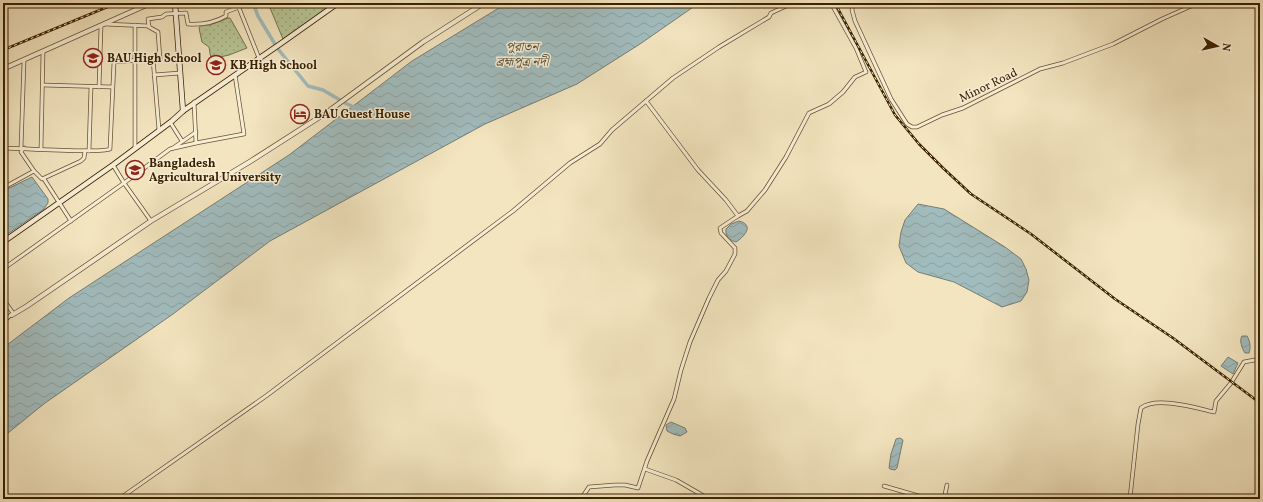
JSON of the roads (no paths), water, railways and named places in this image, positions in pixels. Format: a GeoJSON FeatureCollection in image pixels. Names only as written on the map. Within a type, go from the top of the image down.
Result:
{"type":"FeatureCollection","features":[{"type":"Feature","properties":{"kind":"main road"},"geometry":{"type":"LineString","coordinates":[[175,3],[183,111]]}},
{"type":"Feature","properties":{"kind":"main road"},"geometry":{"type":"LineString","coordinates":[[3,242],[58,202],[113,165],[194,102],[338,3]]}},
{"type":"Feature","properties":{"kind":"street"},"geometry":{"type":"LineString","coordinates":[[3,70],[150,3]]}},
{"type":"Feature","properties":{"kind":"street"},"geometry":{"type":"LineString","coordinates":[[3,322],[151,221],[252,162],[320,117],[423,42],[484,3]]}},
{"type":"Feature","properties":{"kind":"street"},"geometry":{"type":"LineString","coordinates":[[119,499],[266,396],[513,211],[570,163],[600,144],[612,130],[673,78],[719,47],[769,17],[771,13],[793,3]]}},
{"type":"Feature","properties":{"kind":"street"},"geometry":{"type":"LineString","coordinates":[[581,499],[588,488],[625,485],[638,488],[674,399],[681,370],[700,315],[718,280],[726,271],[735,254],[735,248],[721,233],[720,228],[747,211],[765,190],[786,157],[809,113],[829,104],[844,92],[855,77],[866,72],[856,48],[831,3]]}},
{"type":"Feature","properties":{"kind":"street","name":"Minor Road"},"geometry":{"type":"LineString","coordinates":[[853,3],[852,10],[855,21],[891,99],[907,124],[912,127],[963,108],[1040,69],[1063,63],[1113,44],[1162,19],[1198,3]]}},
{"type":"Feature","properties":{"kind":"street"},"geometry":{"type":"LineString","coordinates":[[149,26],[148,19],[162,18],[166,14],[186,13],[188,24],[200,25],[214,22],[224,18],[226,16],[226,12],[238,5],[259,58]]}},
{"type":"Feature","properties":{"kind":"street"},"geometry":{"type":"LineString","coordinates":[[3,148],[85,151],[106,151],[110,149],[114,62],[160,59],[158,32],[149,26],[103,25]]}},
{"type":"Feature","properties":{"kind":"street"},"geometry":{"type":"LineString","coordinates":[[99,87],[103,25]]}},
{"type":"Feature","properties":{"kind":"street"},"geometry":{"type":"LineString","coordinates":[[135,25],[136,148]]}},
{"type":"Feature","properties":{"kind":"street"},"geometry":{"type":"LineString","coordinates":[[41,149],[43,52]]}},
{"type":"Feature","properties":{"kind":"street"},"geometry":{"type":"LineString","coordinates":[[153,59],[159,130]]}},
{"type":"Feature","properties":{"kind":"street"},"geometry":{"type":"LineString","coordinates":[[24,61],[21,152],[40,179],[44,179],[71,221]]}},
{"type":"Feature","properties":{"kind":"street"},"geometry":{"type":"LineString","coordinates":[[154,75],[180,73]]}},
{"type":"Feature","properties":{"kind":"street"},"geometry":{"type":"LineString","coordinates":[[170,149],[244,134],[235,74]]}},
{"type":"Feature","properties":{"kind":"street"},"geometry":{"type":"LineString","coordinates":[[43,85],[112,87]]}},
{"type":"Feature","properties":{"kind":"street"},"geometry":{"type":"LineString","coordinates":[[89,151],[91,87]]}},
{"type":"Feature","properties":{"kind":"street"},"geometry":{"type":"LineString","coordinates":[[646,100],[698,170],[726,200],[738,216]]}},
{"type":"Feature","properties":{"kind":"street"},"geometry":{"type":"LineString","coordinates":[[194,102],[196,143]]}},
{"type":"Feature","properties":{"kind":"street"},"geometry":{"type":"LineString","coordinates":[[170,122],[182,141]]}},
{"type":"Feature","properties":{"kind":"street"},"geometry":{"type":"LineString","coordinates":[[3,269],[196,132]]}},
{"type":"Feature","properties":{"kind":"street"},"geometry":{"type":"LineString","coordinates":[[44,179],[81,161],[84,158],[85,151]]}},
{"type":"Feature","properties":{"kind":"street"},"geometry":{"type":"LineString","coordinates":[[113,165],[151,221]]}},
{"type":"Feature","properties":{"kind":"street"},"geometry":{"type":"LineString","coordinates":[[3,188],[34,171]]}},
{"type":"Feature","properties":{"kind":"street"},"geometry":{"type":"LineString","coordinates":[[3,299],[12,312],[12,315]]}},
{"type":"Feature","properties":{"kind":"street"},"geometry":{"type":"LineString","coordinates":[[1128,499],[1130,498],[1136,438],[1141,408],[1145,405],[1159,403],[1186,406],[1214,412],[1216,401],[1231,383],[1244,362],[1260,359]]}},
{"type":"Feature","properties":{"kind":"street"},"geometry":{"type":"LineString","coordinates":[[645,469],[676,480],[709,499]]}},
{"type":"Feature","properties":{"kind":"street"},"geometry":{"type":"LineString","coordinates":[[944,499],[947,485]]}},
{"type":"Feature","properties":{"kind":"street"},"geometry":{"type":"LineString","coordinates":[[884,486],[929,499]]}},
{"type":"Feature","properties":{"kind":"water","name":"পুরাতন ব্রহ্মপুত্র নদী"},"geometry":{"type":"Polygon","coordinates":[[[507,3],[699,3],[640,44],[577,84],[485,124],[270,241],[173,314],[45,403],[3,437],[3,348],[69,298],[289,155],[412,61],[507,3]]]}},
{"type":"Feature","properties":{"kind":"water"},"geometry":{"type":"Polygon","coordinates":[[[32,177],[48,199],[48,203],[44,209],[3,237],[3,191],[32,177]]]}},
{"type":"Feature","properties":{"kind":"water"},"geometry":{"type":"Polygon","coordinates":[[[918,204],[944,209],[1005,247],[1021,259],[1029,280],[1027,292],[1021,301],[1002,307],[954,282],[918,272],[906,263],[899,246],[901,232],[905,220],[918,204]]]}},
{"type":"Feature","properties":{"kind":"water"},"geometry":{"type":"Polygon","coordinates":[[[739,221],[744,223],[747,228],[745,234],[736,242],[728,237],[726,234],[726,229],[731,224],[739,221]]]}},
{"type":"Feature","properties":{"kind":"water"},"geometry":{"type":"Polygon","coordinates":[[[1242,336],[1247,336],[1249,340],[1249,353],[1245,353],[1243,349],[1241,342],[1242,336]]]}},
{"type":"Feature","properties":{"kind":"water"},"geometry":{"type":"Polygon","coordinates":[[[1228,357],[1238,363],[1233,374],[1221,366],[1228,357]]]}},
{"type":"Feature","properties":{"kind":"water"},"geometry":{"type":"Polygon","coordinates":[[[671,422],[685,428],[687,432],[680,436],[667,431],[666,425],[671,422]]]}},
{"type":"Feature","properties":{"kind":"water"},"geometry":{"type":"Polygon","coordinates":[[[900,438],[903,440],[897,468],[895,470],[890,469],[891,454],[896,439],[900,438]]]}},
{"type":"Feature","properties":{"kind":"waterway"},"geometry":{"type":"LineString","coordinates":[[253,3],[258,16],[276,46]]}},
{"type":"Feature","properties":{"kind":"waterway"},"geometry":{"type":"LineString","coordinates":[[278,49],[308,86],[323,90],[340,100]]}},
{"type":"Feature","properties":{"kind":"waterway"},"geometry":{"type":"LineString","coordinates":[[345,103],[356,108]]}},
{"type":"Feature","properties":{"kind":"railway"},"geometry":{"type":"LineString","coordinates":[[3,50],[117,3]]}},
{"type":"Feature","properties":{"kind":"railway"},"geometry":{"type":"LineString","coordinates":[[835,3],[895,115],[919,144],[943,168],[971,194],[1031,234],[1115,299],[1173,338],[1260,403]]}},
{"type":"Feature","properties":{"kind":"place","name":"BAU High School"},"geometry":{"type":"Point","coordinates":[93,58]}},
{"type":"Feature","properties":{"kind":"place","name":"KB High School"},"geometry":{"type":"Point","coordinates":[216,65]}},
{"type":"Feature","properties":{"kind":"place","name":"BAU Guest House"},"geometry":{"type":"Point","coordinates":[300,114]}},
{"type":"Feature","properties":{"kind":"place","name":"Bangladesh Agricultural University"},"geometry":{"type":"Point","coordinates":[135,170]}}]}
